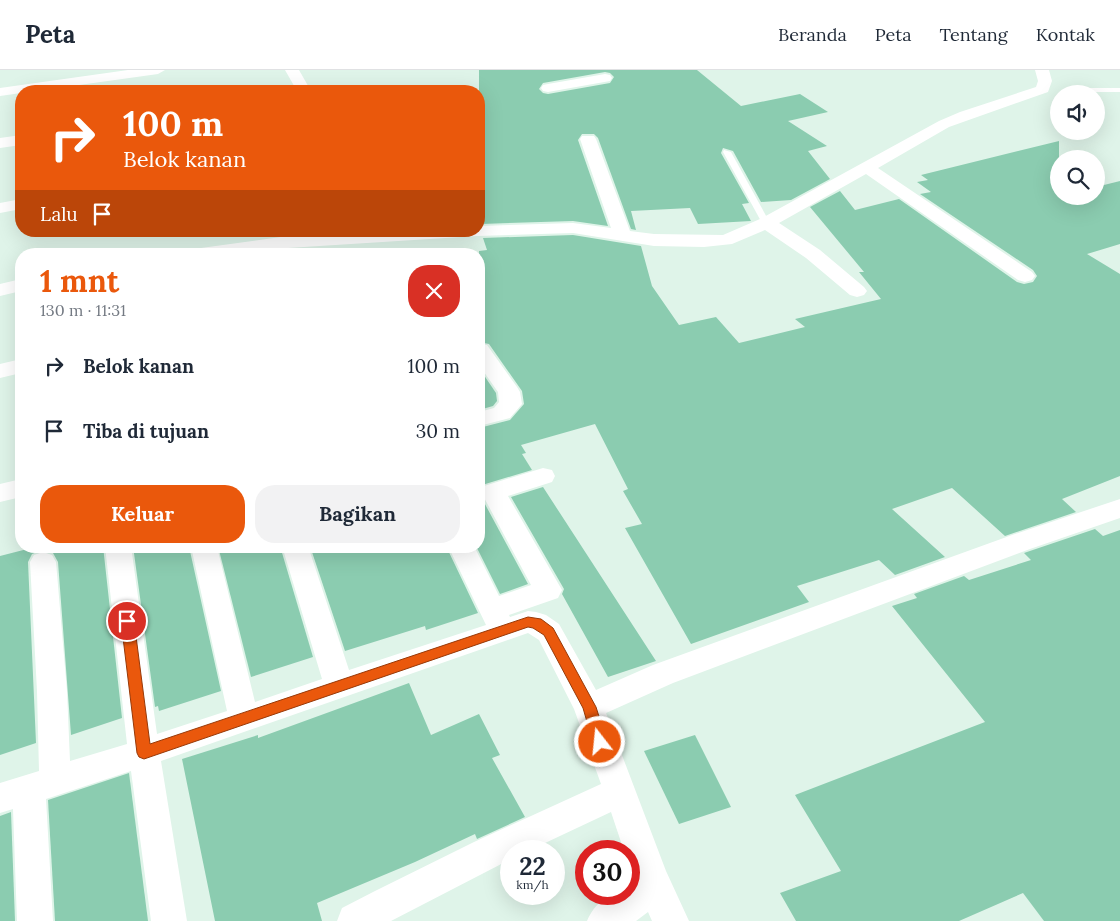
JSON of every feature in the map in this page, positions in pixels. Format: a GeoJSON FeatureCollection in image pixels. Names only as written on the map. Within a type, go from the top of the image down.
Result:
{"type":"FeatureCollection","features":[{"type":"Feature","properties":{"kind":"street"},"geometry":{"type":"LineString","coordinates":[[50,85],[158,70]]}},
{"type":"Feature","properties":{"kind":"street"},"geometry":{"type":"LineString","coordinates":[[292,70],[301,85]]}},
{"type":"Feature","properties":{"kind":"street"},"geometry":{"type":"LineString","coordinates":[[485,231],[557,228],[654,240],[726,240],[766,223],[924,134],[965,115],[1034,94],[1043,89],[1045,81],[1042,70]]}},
{"type":"Feature","properties":{"kind":"street"},"geometry":{"type":"LineString","coordinates":[[548,88],[604,77]]}},
{"type":"Feature","properties":{"kind":"street"},"geometry":{"type":"LineString","coordinates":[[0,92],[15,90]]}},
{"type":"Feature","properties":{"kind":"street"},"geometry":{"type":"LineString","coordinates":[[588,139],[622,235]]}},
{"type":"Feature","properties":{"kind":"street"},"geometry":{"type":"LineString","coordinates":[[0,143],[15,141]]}},
{"type":"Feature","properties":{"kind":"street"},"geometry":{"type":"LineString","coordinates":[[866,167],[1025,276]]}},
{"type":"Feature","properties":{"kind":"street"},"geometry":{"type":"LineString","coordinates":[[0,208],[15,205]]}},
{"type":"Feature","properties":{"kind":"street"},"geometry":{"type":"LineString","coordinates":[[766,223],[813,254],[856,291]]}},
{"type":"Feature","properties":{"kind":"street"},"geometry":{"type":"LineString","coordinates":[[232,248],[289,237]]}},
{"type":"Feature","properties":{"kind":"street"},"geometry":{"type":"LineString","coordinates":[[0,290],[15,287]]}},
{"type":"Feature","properties":{"kind":"street"},"geometry":{"type":"LineString","coordinates":[[485,358],[509,392],[511,404],[502,413],[485,417]]}},
{"type":"Feature","properties":{"kind":"street"},"geometry":{"type":"LineString","coordinates":[[0,371],[15,367]]}},
{"type":"Feature","properties":{"kind":"street"},"geometry":{"type":"LineString","coordinates":[[28,790],[144,753],[339,686],[498,619],[548,590],[493,492],[542,476]]}},
{"type":"Feature","properties":{"kind":"street"},"geometry":{"type":"LineString","coordinates":[[0,493],[15,489]]}},
{"type":"Feature","properties":{"kind":"street"},"geometry":{"type":"LineString","coordinates":[[589,707],[663,674],[1021,542],[1120,508]]}},
{"type":"Feature","properties":{"kind":"street"},"geometry":{"type":"LineString","coordinates":[[119,553],[144,753],[169,921]]}},
{"type":"Feature","properties":{"kind":"street"},"geometry":{"type":"LineString","coordinates":[[205,553],[244,718]]}},
{"type":"Feature","properties":{"kind":"street"},"geometry":{"type":"LineString","coordinates":[[297,553],[339,686]]}},
{"type":"Feature","properties":{"kind":"street"},"geometry":{"type":"LineString","coordinates":[[465,553],[498,619]]}},
{"type":"Feature","properties":{"kind":"street"},"geometry":{"type":"LineString","coordinates":[[35,921],[28,790],[52,691],[43,562]]}},
{"type":"Feature","properties":{"kind":"street"},"geometry":{"type":"LineString","coordinates":[[498,619],[536,623],[549,632],[589,707],[600,742],[620,791],[654,887],[671,921]]}},
{"type":"Feature","properties":{"kind":"street"},"geometry":{"type":"LineString","coordinates":[[355,921],[470,861],[620,791]]}},
{"type":"Feature","properties":{"kind":"street"},"geometry":{"type":"LineString","coordinates":[[605,921],[654,887]]}},
{"type":"Feature","properties":{"kind":"lane"},"geometry":{"type":"LineString","coordinates":[[1105,90],[1120,90]]}},
{"type":"Feature","properties":{"kind":"lane"},"geometry":{"type":"LineString","coordinates":[[727,152],[766,223]]}},
{"type":"Feature","properties":{"kind":"building"},"geometry":{"type":"Polygon","coordinates":[[[479,70],[697,70],[741,106],[800,94],[828,112],[788,121],[827,146],[808,151],[830,179],[791,200],[761,202],[733,151],[723,148],[721,153],[749,203],[742,204],[751,221],[698,224],[690,208],[631,211],[636,230],[631,229],[598,138],[594,134],[582,134],[578,140],[608,226],[573,221],[485,224],[485,85],[479,85],[479,70]],[[605,72],[543,83],[539,89],[543,93],[548,94],[610,83],[614,77],[610,73],[605,72]]]}},
{"type":"Feature","properties":{"kind":"building"},"geometry":{"type":"Polygon","coordinates":[[[1059,141],[1059,150],[1050,150],[1050,205],[1105,205],[1105,185],[1120,181],[1120,244],[1087,254],[1120,274],[1120,476],[1062,499],[1076,512],[1005,536],[952,488],[892,509],[945,557],[895,575],[879,560],[797,586],[809,602],[691,644],[625,528],[642,524],[623,491],[628,489],[595,424],[521,445],[526,453],[522,454],[532,470],[485,484],[485,426],[510,420],[524,404],[522,391],[489,344],[485,343],[485,250],[487,250],[483,238],[573,235],[641,246],[652,286],[679,325],[716,317],[739,343],[805,327],[795,319],[881,299],[859,272],[864,272],[810,207],[840,191],[855,210],[899,199],[1017,282],[1024,284],[1033,282],[1037,276],[1033,270],[920,194],[931,192],[917,182],[928,180],[921,175],[1059,141]]]}},
{"type":"Feature","properties":{"kind":"building"},"geometry":{"type":"Polygon","coordinates":[[[485,377],[496,393],[497,401],[493,406],[485,408],[485,377]]]}},
{"type":"Feature","properties":{"kind":"building"},"geometry":{"type":"Polygon","coordinates":[[[543,487],[656,661],[608,677],[562,594],[564,589],[511,497],[543,487]]]}},
{"type":"Feature","properties":{"kind":"building"},"geometry":{"type":"Polygon","coordinates":[[[485,504],[528,584],[500,594],[480,553],[485,553],[485,504]]]}},
{"type":"Feature","properties":{"kind":"building"},"geometry":{"type":"Polygon","coordinates":[[[1095,529],[1103,536],[1120,530],[1120,921],[1044,921],[1023,893],[959,921],[796,921],[780,893],[841,871],[795,795],[985,722],[892,606],[917,598],[914,594],[964,576],[969,580],[1031,560],[1024,553],[1095,529]]]}},
{"type":"Feature","properties":{"kind":"building"},"geometry":{"type":"Polygon","coordinates":[[[15,552],[34,553],[28,562],[36,743],[0,755],[0,556],[15,552]]]}},
{"type":"Feature","properties":{"kind":"building"},"geometry":{"type":"Polygon","coordinates":[[[53,553],[104,553],[122,718],[71,735],[58,562],[53,553]]]}},
{"type":"Feature","properties":{"kind":"building"},"geometry":{"type":"Polygon","coordinates":[[[134,553],[190,553],[221,691],[159,711],[158,706],[155,707],[134,553]]]}},
{"type":"Feature","properties":{"kind":"building"},"geometry":{"type":"Polygon","coordinates":[[[220,553],[282,553],[313,657],[251,677],[220,553]]]}},
{"type":"Feature","properties":{"kind":"building"},"geometry":{"type":"Polygon","coordinates":[[[312,553],[449,553],[478,613],[426,630],[425,626],[345,651],[312,553]]]}},
{"type":"Feature","properties":{"kind":"building"},"geometry":{"type":"Polygon","coordinates":[[[409,683],[431,735],[479,714],[500,755],[492,758],[525,817],[477,839],[475,834],[415,862],[317,903],[322,921],[215,921],[182,759],[258,735],[258,738],[409,683]]]}},
{"type":"Feature","properties":{"kind":"building"},"geometry":{"type":"Polygon","coordinates":[[[695,735],[731,807],[679,824],[644,751],[695,735]]]}},
{"type":"Feature","properties":{"kind":"building"},"geometry":{"type":"Polygon","coordinates":[[[129,773],[148,921],[55,921],[48,800],[129,773]]]}},
{"type":"Feature","properties":{"kind":"building"},"geometry":{"type":"Polygon","coordinates":[[[11,812],[15,921],[0,921],[0,816],[11,812]]]}},
{"type":"Feature","properties":{"kind":"route"},"geometry":{"type":"LineString","coordinates":[[127,621],[144,753],[528,622],[536,623],[549,632],[589,707],[600,742]]}}]}
